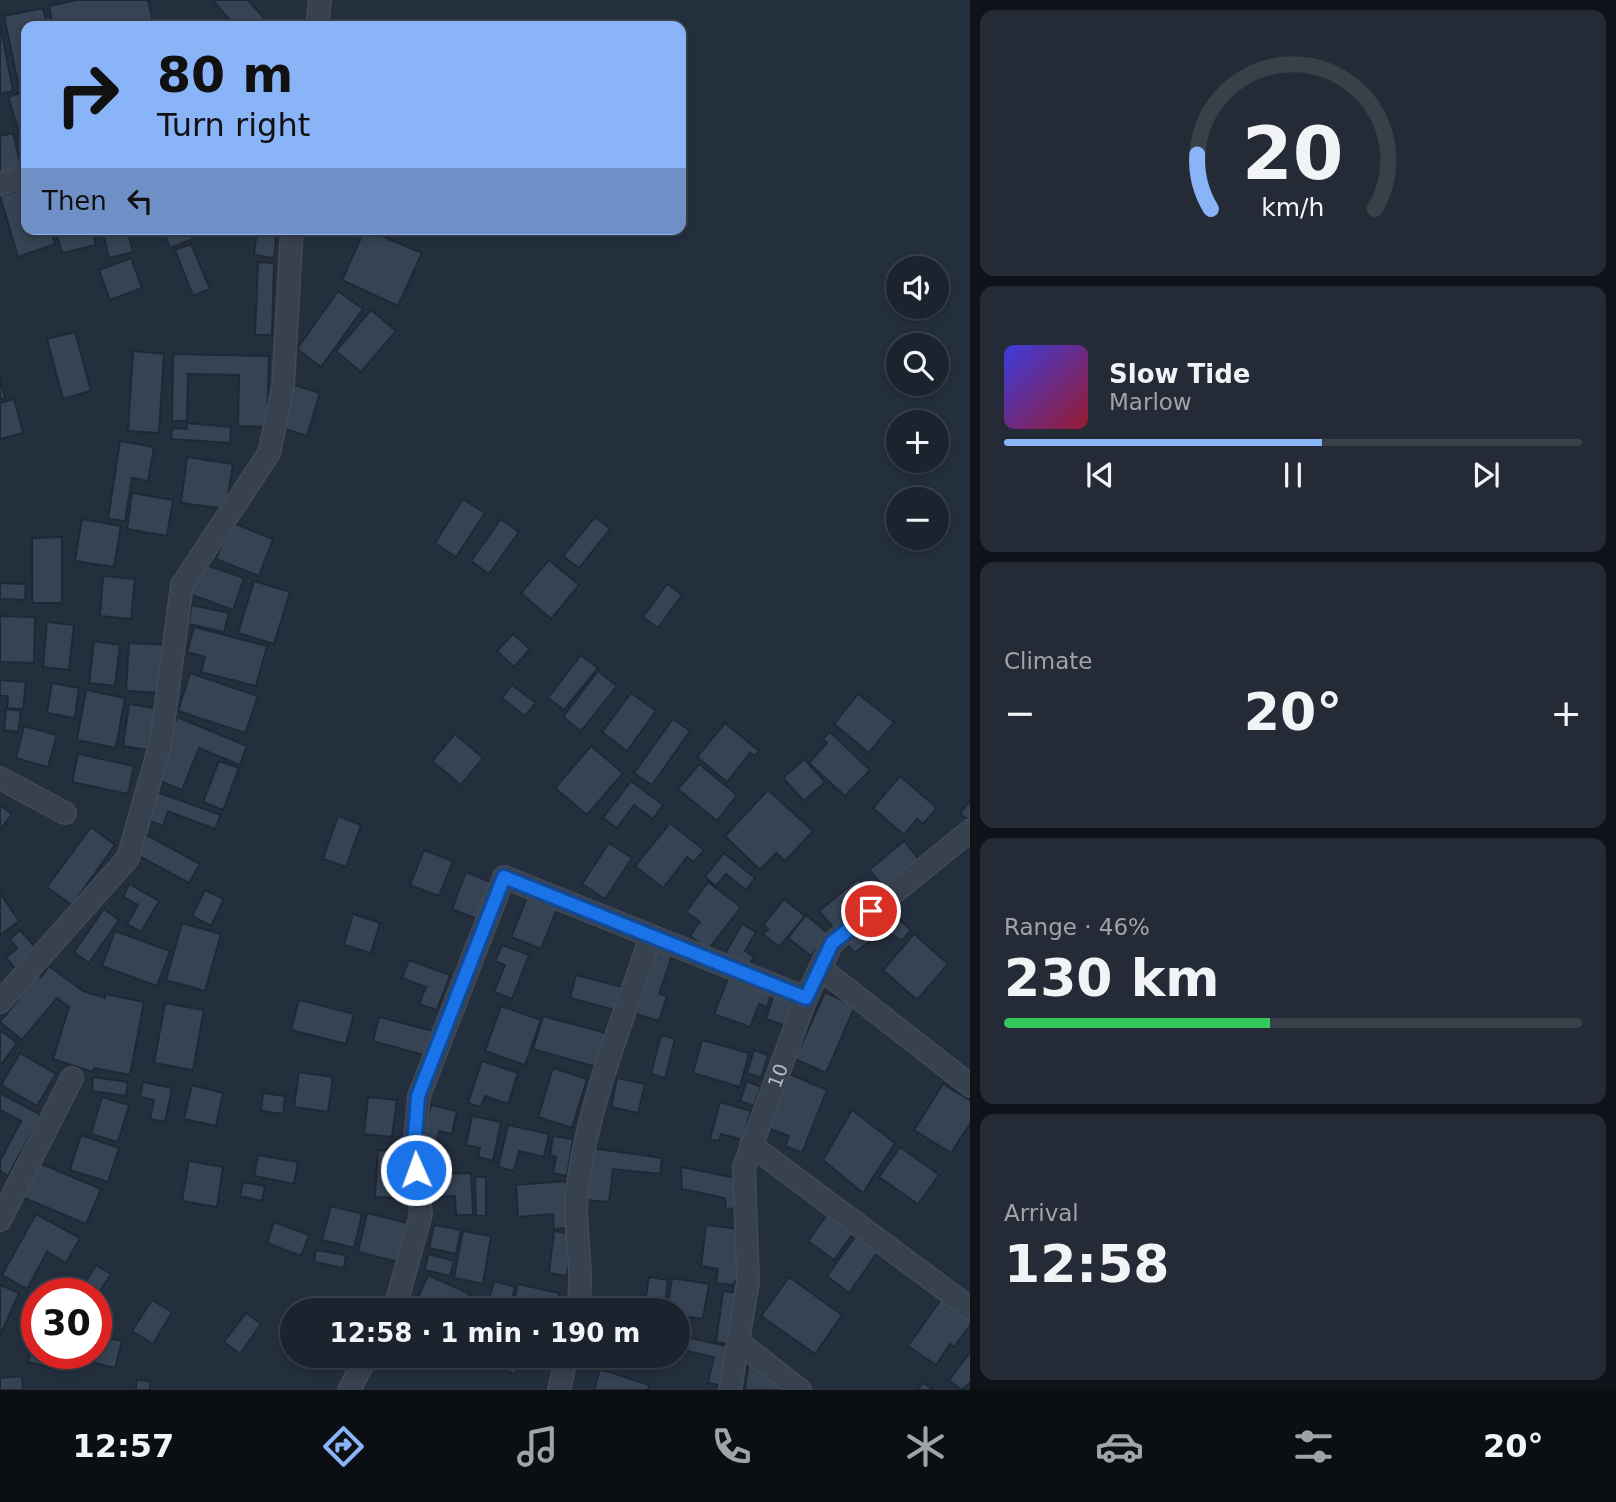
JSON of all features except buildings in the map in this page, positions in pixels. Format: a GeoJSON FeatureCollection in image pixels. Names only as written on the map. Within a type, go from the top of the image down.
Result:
{"type":"FeatureCollection","features":[{"type":"Feature","properties":{"kind":"street"},"geometry":{"type":"LineString","coordinates":[[318,21],[320,0]]}},
{"type":"Feature","properties":{"kind":"street"},"geometry":{"type":"LineString","coordinates":[[0,184],[21,178]]}},
{"type":"Feature","properties":{"kind":"street"},"geometry":{"type":"LineString","coordinates":[[0,1002],[128,858],[161,741],[182,585],[269,453],[283,387],[292,235]]}},
{"type":"Feature","properties":{"kind":"street"},"geometry":{"type":"LineString","coordinates":[[0,778],[65,813]]}},
{"type":"Feature","properties":{"kind":"street","name":"10"},"geometry":{"type":"LineString","coordinates":[[730,1390],[740,1343],[748,1282],[744,1167],[806,998],[832,943],[970,830]]}},
{"type":"Feature","properties":{"kind":"street"},"geometry":{"type":"LineString","coordinates":[[398,1298],[421,1214],[414,1148],[418,1096],[504,877],[806,998]]}},
{"type":"Feature","properties":{"kind":"street"},"geometry":{"type":"LineString","coordinates":[[579,1298],[577,1186],[590,1118],[651,936]]}},
{"type":"Feature","properties":{"kind":"street"},"geometry":{"type":"LineString","coordinates":[[820,968],[970,1086]]}},
{"type":"Feature","properties":{"kind":"street"},"geometry":{"type":"LineString","coordinates":[[0,1220],[72,1078]]}},
{"type":"Feature","properties":{"kind":"street"},"geometry":{"type":"LineString","coordinates":[[751,1145],[970,1309]]}},
{"type":"Feature","properties":{"kind":"street"},"geometry":{"type":"LineString","coordinates":[[740,1343],[800,1390]]}},
{"type":"Feature","properties":{"kind":"street"},"geometry":{"type":"LineString","coordinates":[[349,1390],[361,1368]]}},
{"type":"Feature","properties":{"kind":"street"},"geometry":{"type":"LineString","coordinates":[[559,1390],[564,1368]]}},
{"type":"Feature","properties":{"kind":"route"},"geometry":{"type":"LineString","coordinates":[[416,1170],[414,1148],[418,1096],[504,877],[806,998],[832,943],[871,911]]}}]}
